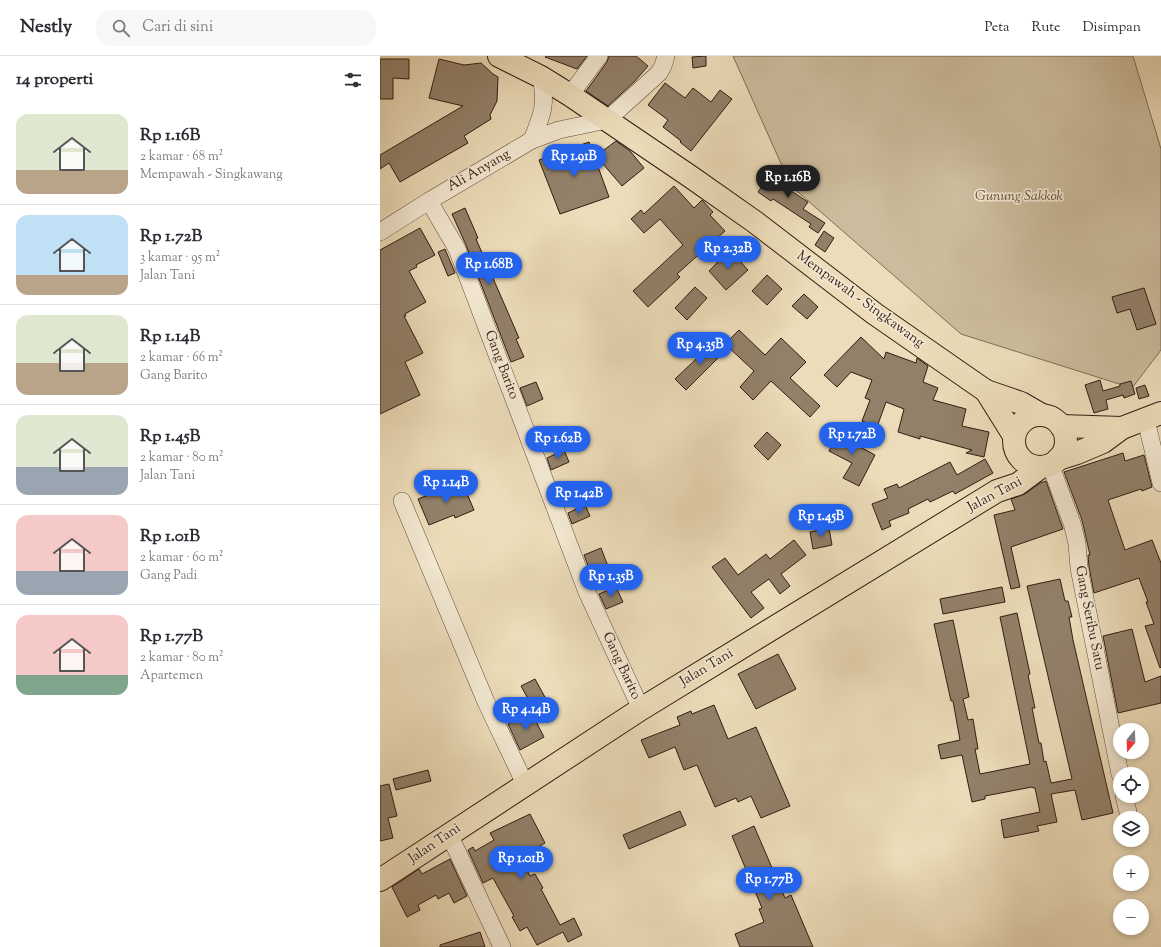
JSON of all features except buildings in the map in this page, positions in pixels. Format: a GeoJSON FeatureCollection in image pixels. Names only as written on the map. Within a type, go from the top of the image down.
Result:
{"type":"FeatureCollection","features":[{"type":"Feature","properties":{"kind":"main road","name":"Mempawah - Singkawang"},"geometry":{"type":"LineString","coordinates":[[510,58],[570,95],[755,222],[875,314],[986,391],[1021,404],[1040,414]]}},
{"type":"Feature","properties":{"kind":"main road"},"geometry":{"type":"LineString","coordinates":[[986,391],[1016,446],[1028,464],[1050,463],[1077,453],[1103,442],[1122,428],[1153,417]]}},
{"type":"Feature","properties":{"kind":"main road"},"geometry":{"type":"LineString","coordinates":[[997,491],[1015,466],[1016,429],[1020,423],[1032,415],[1040,414],[1050,416],[1058,422],[1065,433],[1065,447],[1050,463]]}},
{"type":"Feature","properties":{"kind":"main road"},"geometry":{"type":"LineString","coordinates":[[1061,426],[1122,428]]}},
{"type":"Feature","properties":{"kind":"main road","name":"Jalan Tani"},"geometry":{"type":"LineString","coordinates":[[380,880],[641,709],[997,491],[1018,484],[1050,463]]}},
{"type":"Feature","properties":{"kind":"street"},"geometry":{"type":"LineString","coordinates":[[570,95],[599,56]]}},
{"type":"Feature","properties":{"kind":"street"},"geometry":{"type":"LineString","coordinates":[[607,120],[659,73],[666,56]]}},
{"type":"Feature","properties":{"kind":"street"},"geometry":{"type":"LineString","coordinates":[[532,140],[542,115],[544,104],[544,92],[541,78]]}},
{"type":"Feature","properties":{"kind":"street","name":"Ali Anyang"},"geometry":{"type":"LineString","coordinates":[[380,232],[532,140],[559,130],[607,120]]}},
{"type":"Feature","properties":{"kind":"street","name":"Gang Barito"},"geometry":{"type":"LineString","coordinates":[[429,201],[457,249],[587,592],[641,709]]}},
{"type":"Feature","properties":{"kind":"street"},"geometry":{"type":"LineString","coordinates":[[1153,417],[1161,482]]}},
{"type":"Feature","properties":{"kind":"street","name":"Gang Seribu Satu"},"geometry":{"type":"LineString","coordinates":[[1050,463],[1072,523],[1077,543],[1079,568],[1119,767]]}},
{"type":"Feature","properties":{"kind":"street"},"geometry":{"type":"LineString","coordinates":[[402,501],[486,702],[526,784]]}},
{"type":"Feature","properties":{"kind":"street"},"geometry":{"type":"LineString","coordinates":[[449,834],[502,947]]}},
{"type":"Feature","properties":{"kind":"green space","name":"Gunung Sakkok"},"geometry":{"type":"Polygon","coordinates":[[[733,56],[1133,56],[1161,149],[1161,350],[1132,388],[961,334],[791,186],[733,56]]]}}]}
